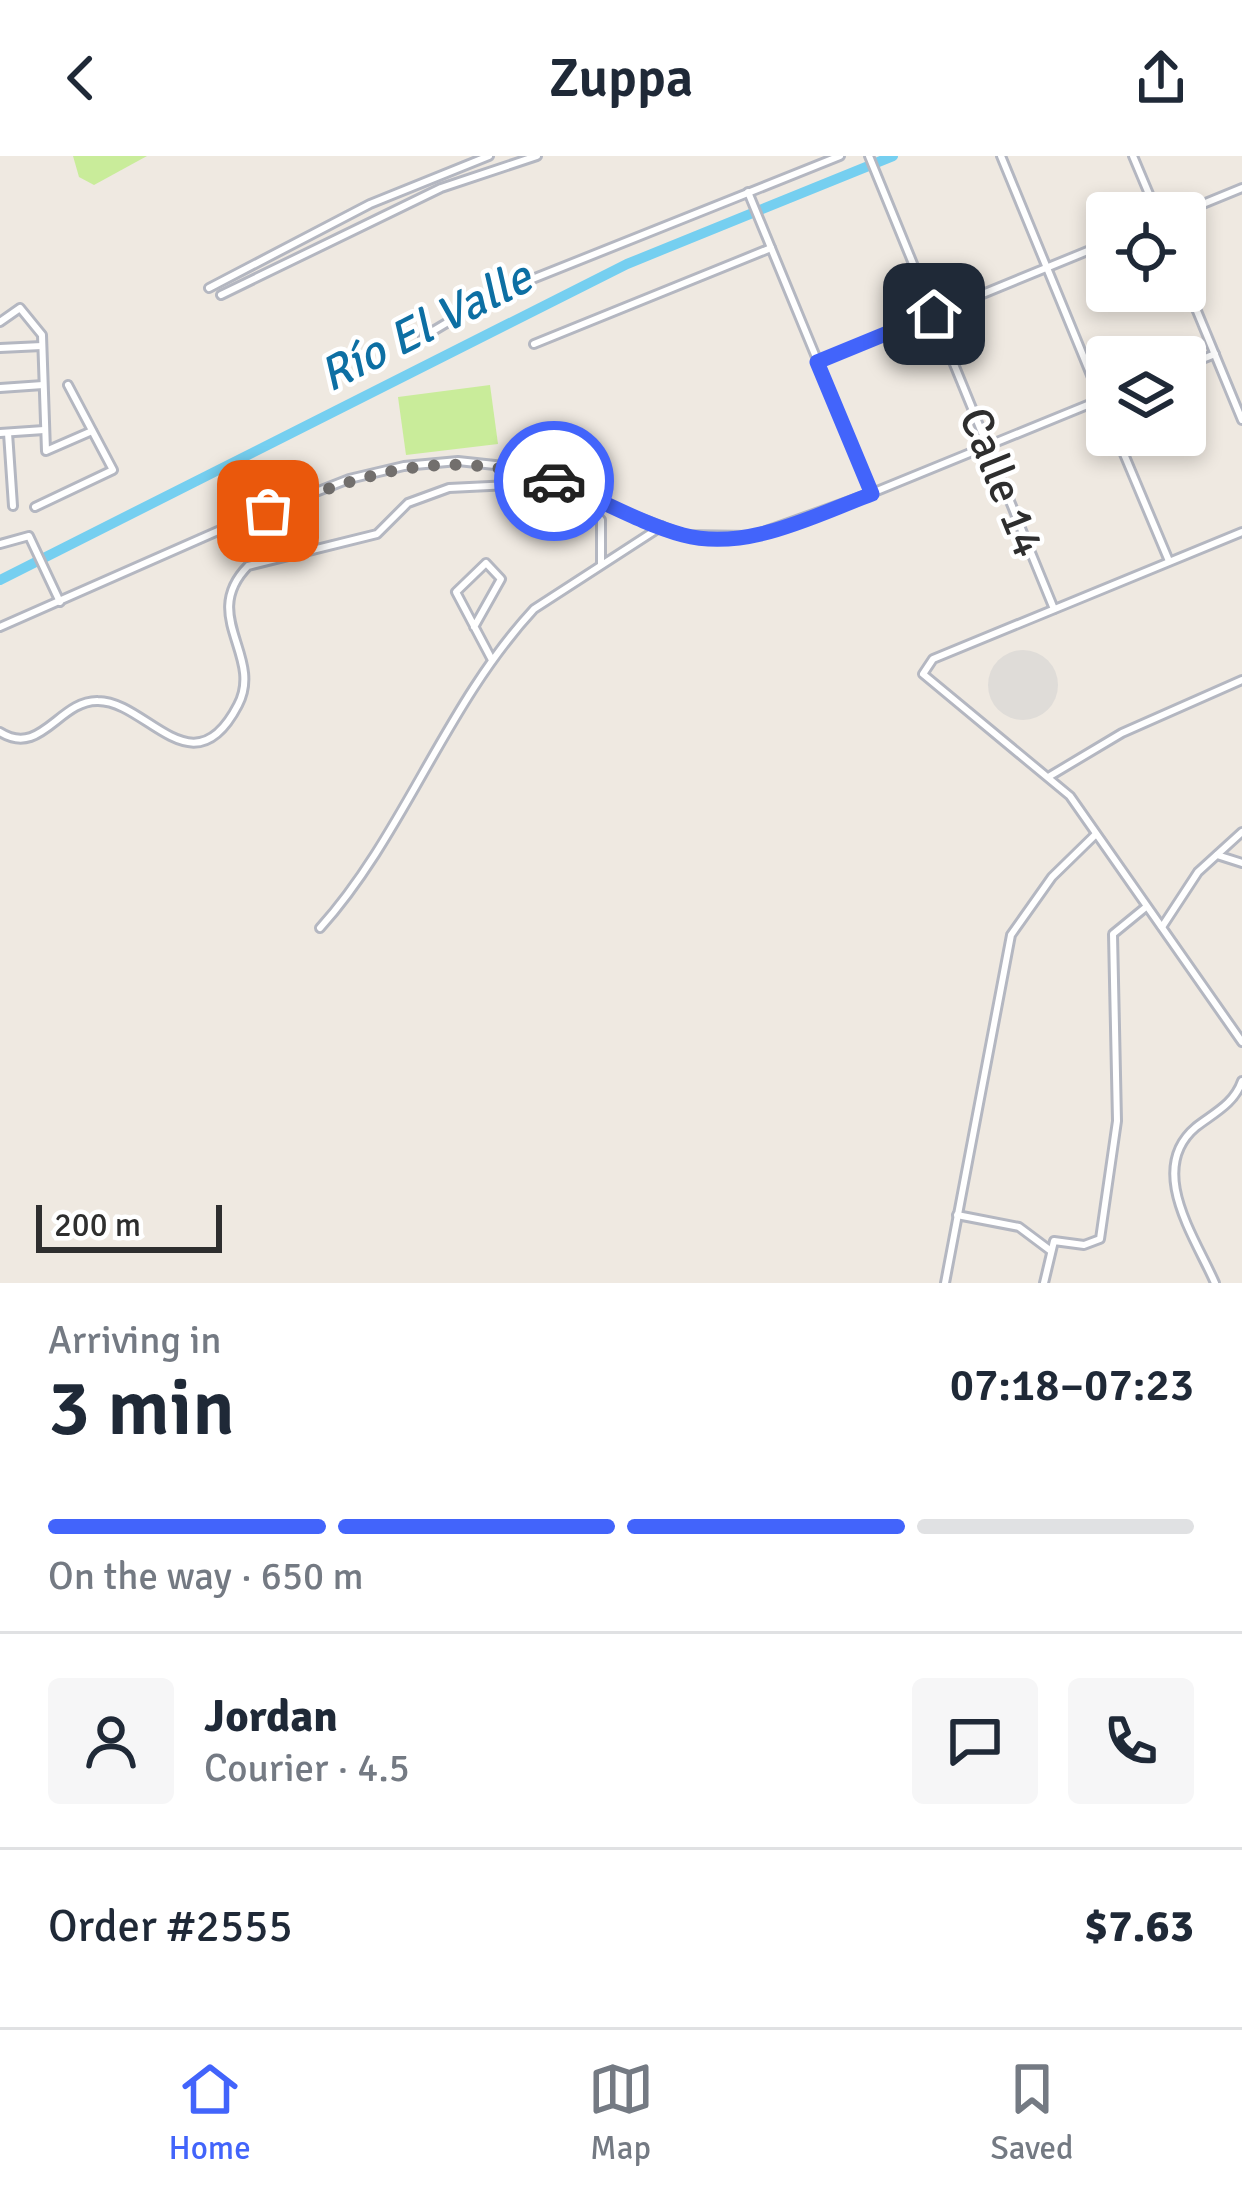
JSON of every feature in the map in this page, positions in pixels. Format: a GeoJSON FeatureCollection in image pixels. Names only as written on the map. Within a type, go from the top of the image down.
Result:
{"type":"FeatureCollection","features":[{"type":"Feature","properties":{"kind":"street"},"geometry":{"type":"LineString","coordinates":[[209,288],[370,204],[489,156]]}},
{"type":"Feature","properties":{"kind":"street"},"geometry":{"type":"LineString","coordinates":[[221,295],[441,188],[537,156]]}},
{"type":"Feature","properties":{"kind":"street"},"geometry":{"type":"LineString","coordinates":[[423,337],[495,294],[840,156]]}},
{"type":"Feature","properties":{"kind":"street","name":"Calle 14"},"geometry":{"type":"LineString","coordinates":[[869,156],[1054,609]]}},
{"type":"Feature","properties":{"kind":"street"},"geometry":{"type":"LineString","coordinates":[[1001,156],[1044,269],[1086,360]]}},
{"type":"Feature","properties":{"kind":"street"},"geometry":{"type":"LineString","coordinates":[[1133,156],[1148,192]]}},
{"type":"Feature","properties":{"kind":"street"},"geometry":{"type":"LineString","coordinates":[[1206,203],[1242,188]]}},
{"type":"Feature","properties":{"kind":"street"},"geometry":{"type":"LineString","coordinates":[[748,192],[872,494]]}},
{"type":"Feature","properties":{"kind":"street"},"geometry":{"type":"LineString","coordinates":[[534,344],[771,248]]}},
{"type":"Feature","properties":{"kind":"street"},"geometry":{"type":"LineString","coordinates":[[817,362],[1086,252]]}},
{"type":"Feature","properties":{"kind":"street"},"geometry":{"type":"LineString","coordinates":[[0,322],[20,308],[42,335],[46,451],[92,431]]}},
{"type":"Feature","properties":{"kind":"street"},"geometry":{"type":"LineString","coordinates":[[1198,312],[1242,420]]}},
{"type":"Feature","properties":{"kind":"street"},"geometry":{"type":"LineString","coordinates":[[0,348],[42,346]]}},
{"type":"Feature","properties":{"kind":"street"},"geometry":{"type":"LineString","coordinates":[[1206,358],[1215,354]]}},
{"type":"Feature","properties":{"kind":"street"},"geometry":{"type":"LineString","coordinates":[[0,388],[43,385]]}},
{"type":"Feature","properties":{"kind":"street"},"geometry":{"type":"LineString","coordinates":[[35,507],[113,470],[68,386]]}},
{"type":"Feature","properties":{"kind":"street"},"geometry":{"type":"LineString","coordinates":[[0,627],[227,527],[350,479],[404,466],[458,461],[504,466],[662,526],[714,538],[752,536],[872,494],[1086,406]]}},
{"type":"Feature","properties":{"kind":"street"},"geometry":{"type":"LineString","coordinates":[[13,506],[4,433],[44,430]]}},
{"type":"Feature","properties":{"kind":"street"},"geometry":{"type":"LineString","coordinates":[[1125,456],[1169,561]]}},
{"type":"Feature","properties":{"kind":"street"},"geometry":{"type":"LineString","coordinates":[[0,732],[13,739],[33,738],[76,706],[98,700],[121,706],[171,740],[202,739],[228,719],[243,693],[229,595],[248,566],[377,534],[409,503],[449,488],[512,484],[587,506]]}},
{"type":"Feature","properties":{"kind":"street"},"geometry":{"type":"LineString","coordinates":[[574,489],[601,520],[601,564]]}},
{"type":"Feature","properties":{"kind":"street"},"geometry":{"type":"LineString","coordinates":[[320,928],[354,884],[492,660],[534,609],[662,526]]}},
{"type":"Feature","properties":{"kind":"street"},"geometry":{"type":"LineString","coordinates":[[1242,532],[933,659],[925,668],[925,680],[1050,776],[1242,1042]]}},
{"type":"Feature","properties":{"kind":"street"},"geometry":{"type":"LineString","coordinates":[[0,544],[30,538],[60,602]]}},
{"type":"Feature","properties":{"kind":"street"},"geometry":{"type":"LineString","coordinates":[[474,627],[501,579],[486,563],[456,592],[474,627],[492,660]]}},
{"type":"Feature","properties":{"kind":"street"},"geometry":{"type":"LineString","coordinates":[[1050,776],[1102,743],[1242,680]]}},
{"type":"Feature","properties":{"kind":"street"},"geometry":{"type":"LineString","coordinates":[[1162,928],[1198,872],[1242,832]]}},
{"type":"Feature","properties":{"kind":"street"},"geometry":{"type":"LineString","coordinates":[[945,1283],[1011,935],[1052,877],[1095,835]]}},
{"type":"Feature","properties":{"kind":"street"},"geometry":{"type":"LineString","coordinates":[[1217,855],[1242,863]]}},
{"type":"Feature","properties":{"kind":"street"},"geometry":{"type":"LineString","coordinates":[[1044,1283],[1054,1241],[1084,1245],[1100,1239],[1117,1121],[1113,934],[1147,906]]}},
{"type":"Feature","properties":{"kind":"street"},"geometry":{"type":"LineString","coordinates":[[1215,1283],[1180,1204],[1172,1170],[1192,1130],[1237,1096],[1242,1082]]}},
{"type":"Feature","properties":{"kind":"street"},"geometry":{"type":"LineString","coordinates":[[957,1215],[1019,1227],[1051,1251]]}},
{"type":"Feature","properties":{"kind":"green space"},"geometry":{"type":"Polygon","coordinates":[[[73,156],[147,156],[94,185],[79,177],[73,156]]]}},
{"type":"Feature","properties":{"kind":"green space"},"geometry":{"type":"Polygon","coordinates":[[[490,385],[498,444],[406,455],[398,397],[490,385]]]}},
{"type":"Feature","properties":{"kind":"shaded area"},"geometry":{"type":"Polygon","coordinates":[[[1023,650],[1048,660],[1058,685],[1048,710],[1023,720],[998,710],[988,685],[998,660],[1023,650]]]}},
{"type":"Feature","properties":{"kind":"waterway","name":"Río El Valle"},"geometry":{"type":"LineString","coordinates":[[0,580],[627,264],[893,156]]}},
{"type":"Feature","properties":{"kind":"way so far"},"geometry":{"type":"LineString","coordinates":[[268,511],[350,479],[404,466],[458,461],[504,466],[554,481]]}},
{"type":"Feature","properties":{"kind":"route"},"geometry":{"type":"LineString","coordinates":[[554,481],[684,535],[714,538],[784,528],[872,494],[817,362],[934,314]]}}]}
